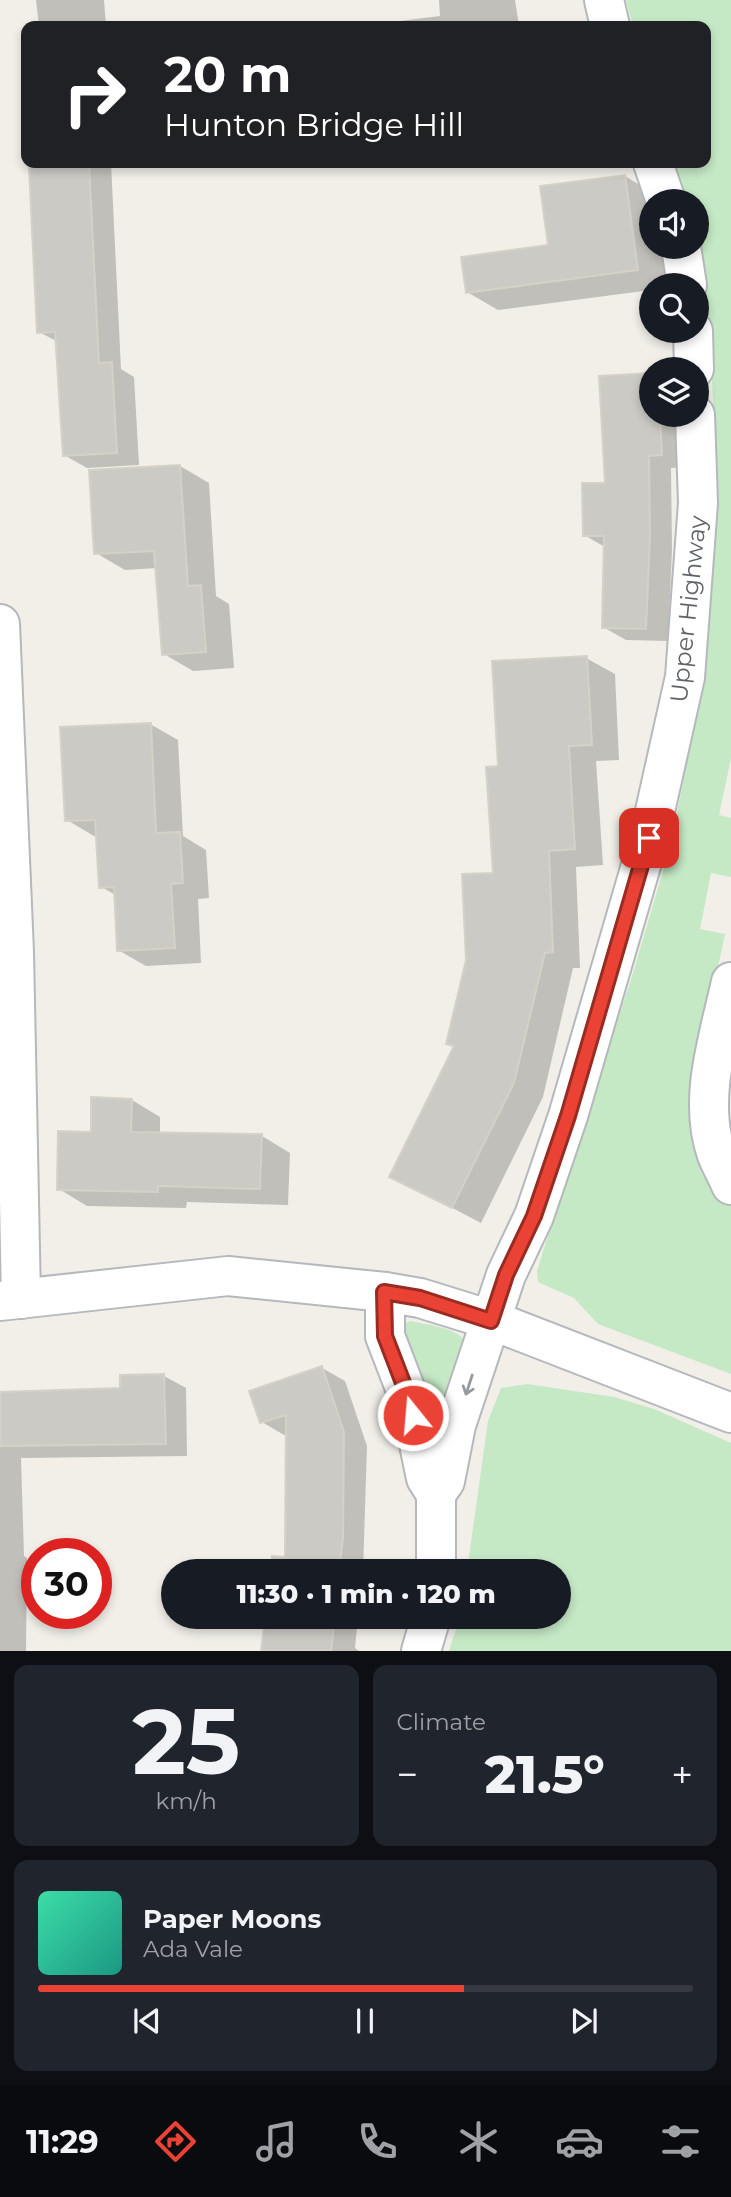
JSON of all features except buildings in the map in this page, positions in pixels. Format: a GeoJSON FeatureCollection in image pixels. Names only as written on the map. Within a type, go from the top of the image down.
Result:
{"type":"FeatureCollection","features":[{"type":"Feature","properties":{"kind":"street"},"geometry":{"type":"LineString","coordinates":[[604,0],[609,21]]}},
{"type":"Feature","properties":{"kind":"street"},"geometry":{"type":"LineString","coordinates":[[655,168],[662,189]]}},
{"type":"Feature","properties":{"kind":"street","name":"Upper Highway"},"geometry":{"type":"LineString","coordinates":[[436,1494],[445,1480],[456,1425],[506,1275],[534,1216],[568,1116],[649,838],[685,677],[698,503],[695,427]]}},
{"type":"Feature","properties":{"kind":"street"},"geometry":{"type":"LineString","coordinates":[[0,624],[14,952],[11,1300],[228,1276],[384,1292],[420,1298],[491,1321],[731,1413]]}},
{"type":"Feature","properties":{"kind":"street"},"geometry":{"type":"LineString","coordinates":[[731,982],[712,1071],[709,1115],[716,1153],[731,1185]]}},
{"type":"Feature","properties":{"kind":"street"},"geometry":{"type":"LineString","coordinates":[[384,1292],[385,1336],[410,1401],[426,1478],[436,1494],[436,1559]]}},
{"type":"Feature","properties":{"kind":"street"},"geometry":{"type":"LineString","coordinates":[[421,1651],[427,1629]]}},
{"type":"Feature","properties":{"kind":"green space"},"geometry":{"type":"Polygon","coordinates":[[[626,0],[731,0],[731,758],[719,815],[731,818],[731,877],[711,873],[700,929],[725,934],[696,1071],[725,1200],[731,1206],[731,1374],[598,1324],[574,1298],[538,1282],[537,1271],[592,1093],[630,983],[671,844],[703,679],[717,502],[709,273],[702,273],[700,259],[709,259],[709,189],[683,189],[676,168],[711,168],[711,21],[632,21],[626,0]]]}},
{"type":"Feature","properties":{"kind":"green space"},"geometry":{"type":"Polygon","coordinates":[[[411,1321],[448,1330],[467,1342],[441,1415],[434,1418],[425,1414],[400,1325],[411,1321]]]}},
{"type":"Feature","properties":{"kind":"green space"},"geometry":{"type":"Polygon","coordinates":[[[527,1384],[614,1397],[654,1409],[731,1443],[731,1651],[449,1651],[456,1629],[571,1629],[571,1559],[469,1559],[488,1421],[501,1388],[527,1384]]]}},
{"type":"Feature","properties":{"kind":"route"},"geometry":{"type":"LineString","coordinates":[[413,1415],[385,1336],[384,1292],[420,1298],[491,1321],[506,1275],[534,1216],[568,1116],[649,838]]}}]}
